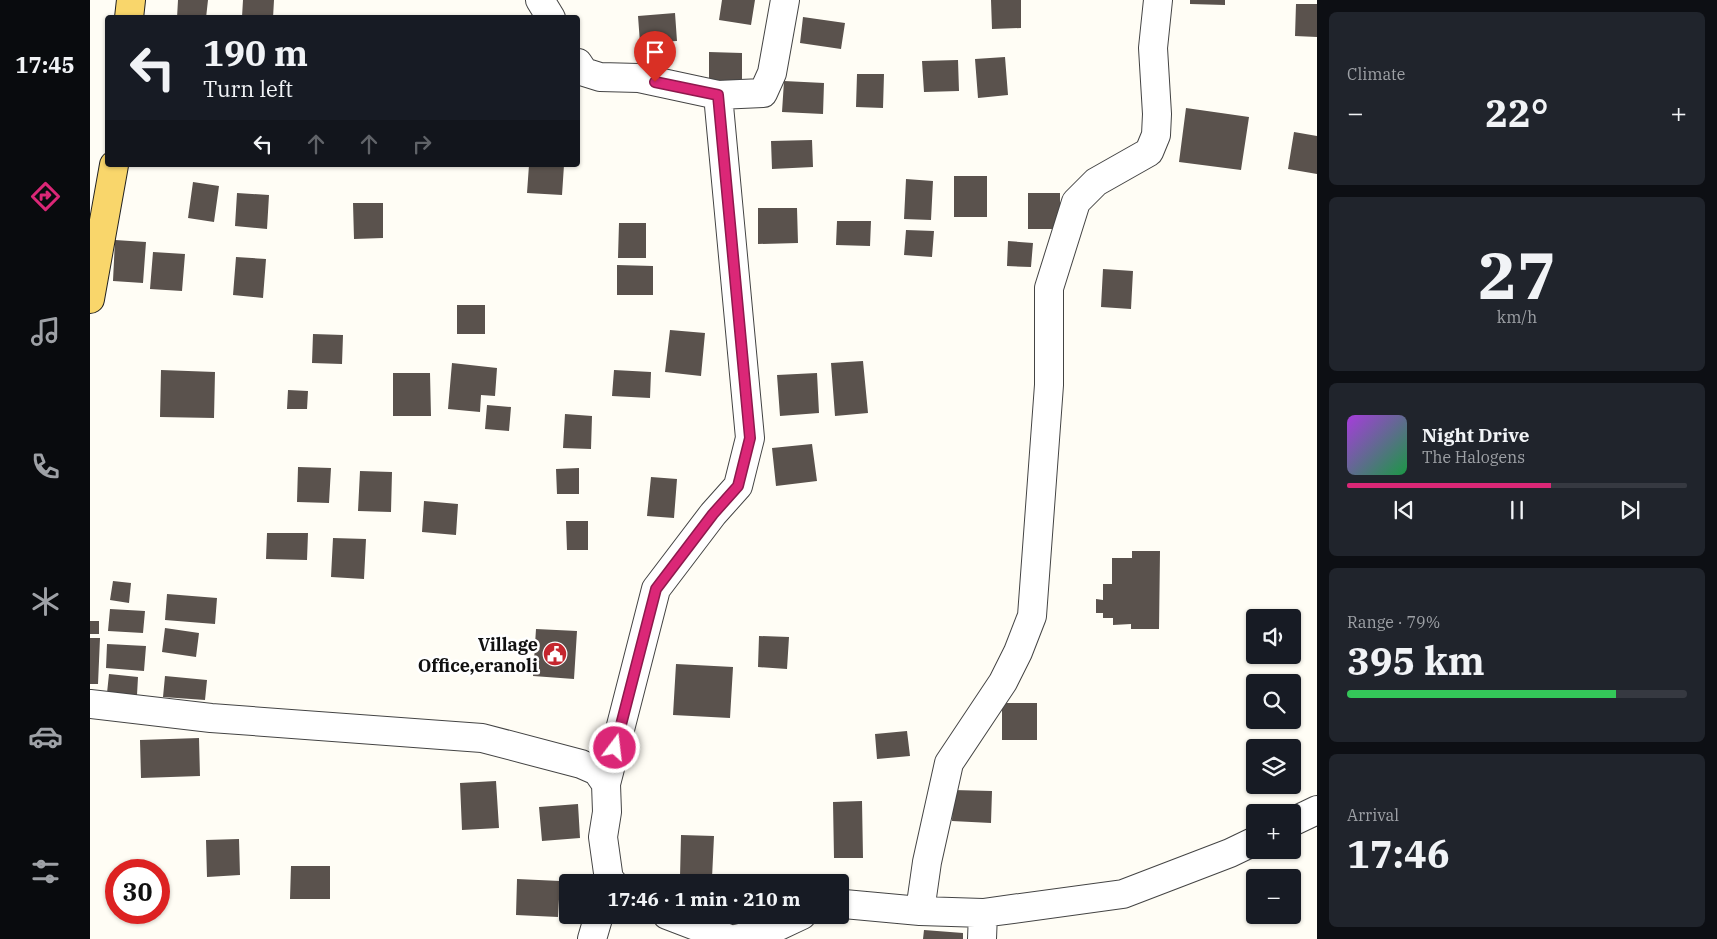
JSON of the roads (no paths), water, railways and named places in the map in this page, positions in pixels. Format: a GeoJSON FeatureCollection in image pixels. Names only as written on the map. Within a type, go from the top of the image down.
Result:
{"type":"FeatureCollection","features":[{"type":"Feature","properties":{"kind":"main road"},"geometry":{"type":"LineString","coordinates":[[129,15],[131,0]]}},
{"type":"Feature","properties":{"kind":"main road"},"geometry":{"type":"LineString","coordinates":[[90,299],[114,167]]}},
{"type":"Feature","properties":{"kind":"street"},"geometry":{"type":"LineString","coordinates":[[540,0],[549,15]]}},
{"type":"Feature","properties":{"kind":"street"},"geometry":{"type":"LineString","coordinates":[[580,66],[584,72],[600,78],[639,78],[718,95],[763,93],[772,73],[786,0]]}},
{"type":"Feature","properties":{"kind":"street"},"geometry":{"type":"LineString","coordinates":[[920,911],[926,862],[949,763],[1003,682],[1018,652],[1032,616],[1049,385],[1049,288],[1076,202],[1096,182],[1148,152],[1156,135],[1157,114],[1153,48],[1158,0]]}},
{"type":"Feature","properties":{"kind":"street"},"geometry":{"type":"LineString","coordinates":[[609,874],[603,837],[607,812],[606,784],[656,589],[713,514],[738,486],[750,438],[718,95]]}},
{"type":"Feature","properties":{"kind":"street"},"geometry":{"type":"LineString","coordinates":[[90,704],[211,718],[482,738],[582,764],[597,771],[606,784]]}},
{"type":"Feature","properties":{"kind":"street"},"geometry":{"type":"LineString","coordinates":[[1301,818],[1317,810]]}},
{"type":"Feature","properties":{"kind":"street"},"geometry":{"type":"LineString","coordinates":[[849,904],[920,911],[983,926],[1123,894],[1246,845]]}},
{"type":"Feature","properties":{"kind":"street"},"geometry":{"type":"LineString","coordinates":[[592,939],[596,924]]}},
{"type":"Feature","properties":{"kind":"street"},"geometry":{"type":"LineString","coordinates":[[691,924],[730,939]]}},
{"type":"Feature","properties":{"kind":"street"},"geometry":{"type":"LineString","coordinates":[[736,939],[766,932],[783,924]]}},
{"type":"Feature","properties":{"kind":"place","name":"Village Office,eranoli"},"geometry":{"type":"Point","coordinates":[555,654]}}]}
